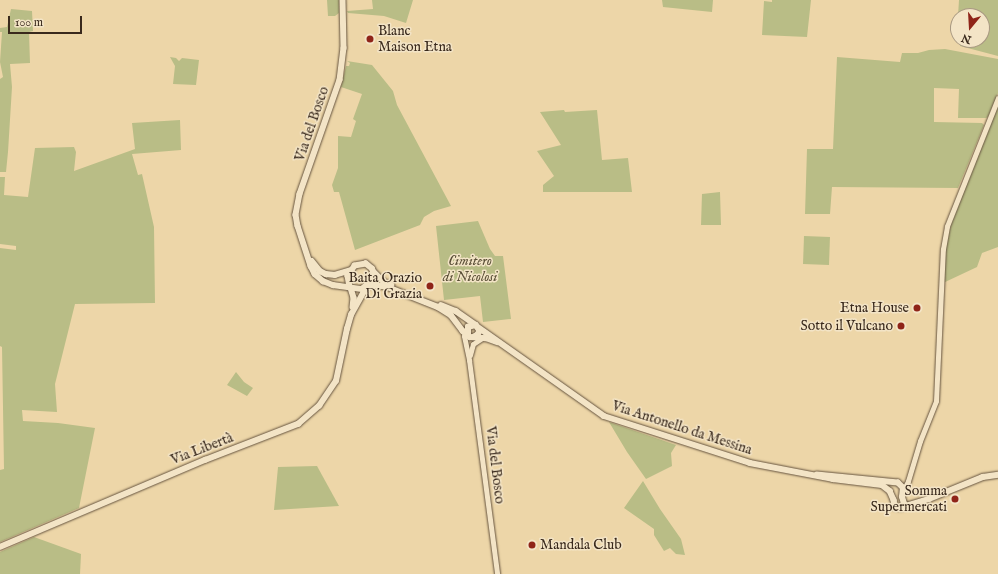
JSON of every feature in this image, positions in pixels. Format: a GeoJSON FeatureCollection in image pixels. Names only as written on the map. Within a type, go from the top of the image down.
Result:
{"type":"FeatureCollection","features":[{"type":"Feature","properties":{"kind":"main road","name":"Via del Bosco"},"geometry":{"type":"LineString","coordinates":[[307,252],[298,226],[296,208],[340,80],[344,48],[342,0]]}},
{"type":"Feature","properties":{"kind":"main road"},"geometry":{"type":"LineString","coordinates":[[307,252],[314,265],[326,274],[340,275],[359,264],[370,267],[373,272],[384,282],[456,311],[510,350]]}},
{"type":"Feature","properties":{"kind":"main road"},"geometry":{"type":"LineString","coordinates":[[307,252],[311,266],[319,278],[328,284],[359,290],[367,287],[385,286],[438,307],[451,315],[465,333],[477,338],[494,341],[510,350]]}},
{"type":"Feature","properties":{"kind":"main road"},"geometry":{"type":"LineString","coordinates":[[351,270],[347,280],[354,298],[351,315]]}},
{"type":"Feature","properties":{"kind":"main road"},"geometry":{"type":"LineString","coordinates":[[351,315],[367,287],[374,279],[373,272]]}},
{"type":"Feature","properties":{"kind":"main road","name":"Via Libertà"},"geometry":{"type":"LineString","coordinates":[[0,548],[200,462],[298,424],[319,406],[336,381],[351,315]]}},
{"type":"Feature","properties":{"kind":"main road"},"geometry":{"type":"LineString","coordinates":[[465,333],[471,325],[477,326]]}},
{"type":"Feature","properties":{"kind":"main road"},"geometry":{"type":"LineString","coordinates":[[477,326],[480,330],[477,338]]}},
{"type":"Feature","properties":{"kind":"main road","name":"Via Antonello da Messina"},"geometry":{"type":"LineString","coordinates":[[510,350],[597,412],[610,419],[750,463],[817,475]]}},
{"type":"Feature","properties":{"kind":"main road"},"geometry":{"type":"LineString","coordinates":[[817,475],[897,483],[902,486],[902,497],[904,504]]}},
{"type":"Feature","properties":{"kind":"main road"},"geometry":{"type":"LineString","coordinates":[[817,475],[882,485],[890,491],[895,507],[898,508],[904,504],[942,493],[983,477],[998,475]]}},
{"type":"Feature","properties":{"kind":"main road"},"geometry":{"type":"LineString","coordinates":[[890,491],[893,485],[897,483]]}},
{"type":"Feature","properties":{"kind":"street"},"geometry":{"type":"LineString","coordinates":[[903,491],[920,441],[936,401],[942,264],[945,236],[960,191],[998,98]]}},
{"type":"Feature","properties":{"kind":"street","name":"Via del Bosco"},"geometry":{"type":"LineString","coordinates":[[465,333],[497,574]]}},
{"type":"Feature","properties":{"kind":"street"},"geometry":{"type":"LineString","coordinates":[[469,360],[471,350],[477,338]]}},
{"type":"Feature","properties":{"kind":"street"},"geometry":{"type":"LineString","coordinates":[[897,483],[906,480],[910,472]]}},
{"type":"Feature","properties":{"kind":"green space"},"geometry":{"type":"Polygon","coordinates":[[[327,0],[339,0],[339,13],[335,16],[328,16],[327,0]]]}},
{"type":"Feature","properties":{"kind":"green space"},"geometry":{"type":"Polygon","coordinates":[[[372,0],[413,0],[406,23],[384,16],[348,13],[347,11],[373,9],[372,0]]]}},
{"type":"Feature","properties":{"kind":"green space"},"geometry":{"type":"Polygon","coordinates":[[[662,0],[713,0],[712,12],[663,7],[662,0]]]}},
{"type":"Feature","properties":{"kind":"green space"},"geometry":{"type":"Polygon","coordinates":[[[772,0],[811,0],[807,37],[762,35],[764,1],[772,2],[772,0]]]}},
{"type":"Feature","properties":{"kind":"green space"},"geometry":{"type":"Polygon","coordinates":[[[959,0],[998,0],[998,56],[968,48],[990,48],[990,8],[958,8],[959,0]]]}},
{"type":"Feature","properties":{"kind":"green space"},"geometry":{"type":"Polygon","coordinates":[[[11,9],[32,11],[33,31],[29,32],[30,63],[10,64],[12,87],[8,152],[6,172],[0,172],[0,79],[3,77],[0,62],[2,32],[0,32],[0,28],[7,27],[11,9]]]}},
{"type":"Feature","properties":{"kind":"green space"},"geometry":{"type":"Polygon","coordinates":[[[945,49],[998,59],[998,93],[988,117],[986,118],[958,118],[959,89],[934,88],[934,122],[982,123],[984,125],[958,188],[832,187],[830,214],[805,214],[807,149],[833,149],[837,57],[900,62],[902,53],[918,53],[929,50],[945,49]]]}},
{"type":"Feature","properties":{"kind":"green space"},"geometry":{"type":"Polygon","coordinates":[[[170,57],[176,58],[179,61],[182,58],[199,60],[196,85],[173,84],[175,66],[170,57]]]}},
{"type":"Feature","properties":{"kind":"green space"},"geometry":{"type":"Polygon","coordinates":[[[347,61],[372,65],[393,91],[397,105],[451,206],[434,211],[424,217],[420,225],[355,250],[339,192],[334,192],[332,185],[338,168],[338,136],[351,137],[356,121],[353,119],[362,94],[341,87],[346,66],[349,66],[350,63],[347,61]]]}},
{"type":"Feature","properties":{"kind":"green space"},"geometry":{"type":"Polygon","coordinates":[[[998,105],[998,247],[982,253],[977,267],[943,283],[946,247],[953,216],[998,105]]]}},
{"type":"Feature","properties":{"kind":"green space"},"geometry":{"type":"Polygon","coordinates":[[[564,110],[565,112],[597,110],[602,160],[628,158],[632,192],[543,192],[543,185],[554,176],[537,151],[561,145],[540,112],[564,110]]]}},
{"type":"Feature","properties":{"kind":"green space"},"geometry":{"type":"Polygon","coordinates":[[[180,120],[181,150],[132,154],[138,175],[142,174],[154,227],[155,303],[75,304],[55,384],[57,412],[22,410],[23,421],[58,423],[95,428],[79,508],[0,542],[0,470],[4,469],[2,347],[0,346],[0,248],[16,250],[16,246],[0,244],[0,177],[5,177],[4,195],[28,197],[35,148],[74,147],[76,152],[74,171],[135,149],[132,123],[180,120]]]}},
{"type":"Feature","properties":{"kind":"green space"},"geometry":{"type":"Polygon","coordinates":[[[720,192],[721,225],[701,225],[702,194],[720,192]]]}},
{"type":"Feature","properties":{"kind":"green space","name":"Cimitero di Nicolosi"},"geometry":{"type":"Polygon","coordinates":[[[478,221],[490,249],[495,256],[503,256],[511,319],[483,322],[480,296],[444,300],[436,226],[478,221]]]}},
{"type":"Feature","properties":{"kind":"green space"},"geometry":{"type":"Polygon","coordinates":[[[804,236],[830,237],[829,265],[803,264],[804,236]]]}},
{"type":"Feature","properties":{"kind":"green space"},"geometry":{"type":"Polygon","coordinates":[[[236,372],[244,382],[253,388],[247,396],[227,385],[236,372]]]}},
{"type":"Feature","properties":{"kind":"green space"},"geometry":{"type":"Polygon","coordinates":[[[609,422],[676,445],[671,453],[672,466],[646,479],[627,452],[609,422]]]}},
{"type":"Feature","properties":{"kind":"green space"},"geometry":{"type":"Polygon","coordinates":[[[317,466],[339,506],[274,510],[278,467],[317,466]]]}},
{"type":"Feature","properties":{"kind":"green space"},"geometry":{"type":"Polygon","coordinates":[[[643,481],[681,539],[685,555],[676,554],[670,548],[664,551],[654,535],[654,529],[624,508],[643,481]]]}},
{"type":"Feature","properties":{"kind":"green space"},"geometry":{"type":"Polygon","coordinates":[[[34,537],[81,554],[80,574],[0,574],[0,552],[34,537]]]}},
{"type":"Feature","properties":{"kind":"place","name":"Blanc Maison Etna"},"geometry":{"type":"Point","coordinates":[370,39]}},
{"type":"Feature","properties":{"kind":"place","name":"Baita Orazio Di Grazia"},"geometry":{"type":"Point","coordinates":[430,286]}},
{"type":"Feature","properties":{"kind":"place","name":"Etna House"},"geometry":{"type":"Point","coordinates":[917,308]}},
{"type":"Feature","properties":{"kind":"place","name":"Sotto il Vulcano"},"geometry":{"type":"Point","coordinates":[901,326]}},
{"type":"Feature","properties":{"kind":"place","name":"Somma Supermercati"},"geometry":{"type":"Point","coordinates":[955,499]}},
{"type":"Feature","properties":{"kind":"place","name":"Mandala Club"},"geometry":{"type":"Point","coordinates":[532,545]}}]}
